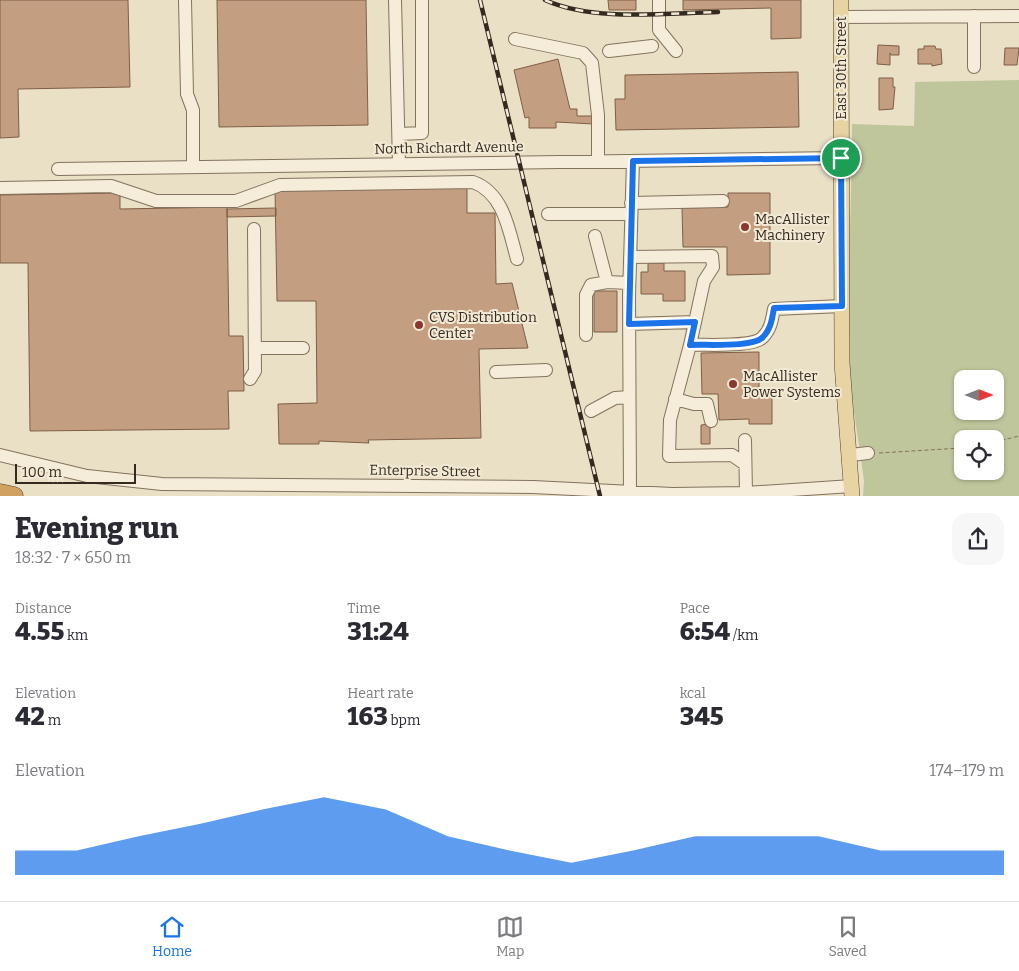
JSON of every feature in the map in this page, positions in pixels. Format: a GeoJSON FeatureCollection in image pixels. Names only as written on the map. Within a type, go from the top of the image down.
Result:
{"type":"FeatureCollection","features":[{"type":"Feature","properties":{"kind":"highway"},"geometry":{"type":"LineString","coordinates":[[0,493],[14,496]]}},
{"type":"Feature","properties":{"kind":"main road","name":"East 30th Street"},"geometry":{"type":"LineString","coordinates":[[840,0],[843,379],[851,455],[852,491]]}},
{"type":"Feature","properties":{"kind":"street"},"geometry":{"type":"LineString","coordinates":[[186,0],[187,94],[193,110],[193,167]]}},
{"type":"Feature","properties":{"kind":"street"},"geometry":{"type":"LineString","coordinates":[[394,0],[400,164]]}},
{"type":"Feature","properties":{"kind":"street"},"geometry":{"type":"LineString","coordinates":[[400,134],[422,133],[422,0]]}},
{"type":"Feature","properties":{"kind":"street"},"geometry":{"type":"LineString","coordinates":[[652,46],[659,30],[659,0]]}},
{"type":"Feature","properties":{"kind":"street"},"geometry":{"type":"LineString","coordinates":[[974,16],[974,67]]}},
{"type":"Feature","properties":{"kind":"street"},"geometry":{"type":"LineString","coordinates":[[840,17],[1019,16]]}},
{"type":"Feature","properties":{"kind":"street"},"geometry":{"type":"LineString","coordinates":[[608,50],[652,46],[676,51],[659,30]]}},
{"type":"Feature","properties":{"kind":"street"},"geometry":{"type":"LineString","coordinates":[[515,39],[583,53],[588,57],[592,63],[598,115],[598,161]]}},
{"type":"Feature","properties":{"kind":"street","name":"North Richardt Avenue"},"geometry":{"type":"LineString","coordinates":[[58,169],[841,158]]}},
{"type":"Feature","properties":{"kind":"street"},"geometry":{"type":"LineString","coordinates":[[630,493],[629,283],[633,161]]}},
{"type":"Feature","properties":{"kind":"street"},"geometry":{"type":"LineString","coordinates":[[0,188],[111,186],[156,201],[236,201],[280,185],[473,182],[486,186],[501,206],[517,259]]}},
{"type":"Feature","properties":{"kind":"street"},"geometry":{"type":"LineString","coordinates":[[548,214],[723,201]]}},
{"type":"Feature","properties":{"kind":"street"},"geometry":{"type":"LineString","coordinates":[[250,379],[255,371],[254,229]]}},
{"type":"Feature","properties":{"kind":"street"},"geometry":{"type":"LineString","coordinates":[[595,236],[607,282]]}},
{"type":"Feature","properties":{"kind":"street"},"geometry":{"type":"LineString","coordinates":[[630,257],[712,256],[713,267],[704,281],[690,345],[670,420],[669,456],[732,455],[745,464]]}},
{"type":"Feature","properties":{"kind":"street"},"geometry":{"type":"LineString","coordinates":[[586,335],[586,294],[591,285],[607,282],[629,283]]}},
{"type":"Feature","properties":{"kind":"street"},"geometry":{"type":"LineString","coordinates":[[690,345],[752,343],[762,339],[770,328],[774,308],[842,306]]}},
{"type":"Feature","properties":{"kind":"street"},"geometry":{"type":"LineString","coordinates":[[629,324],[695,322]]}},
{"type":"Feature","properties":{"kind":"street"},"geometry":{"type":"LineString","coordinates":[[255,348],[303,348]]}},
{"type":"Feature","properties":{"kind":"street"},"geometry":{"type":"LineString","coordinates":[[496,372],[546,370]]}},
{"type":"Feature","properties":{"kind":"street"},"geometry":{"type":"LineString","coordinates":[[590,411],[615,398],[629,397]]}},
{"type":"Feature","properties":{"kind":"street"},"geometry":{"type":"LineString","coordinates":[[675,399],[707,404],[711,421]]}},
{"type":"Feature","properties":{"kind":"street"},"geometry":{"type":"LineString","coordinates":[[746,440],[746,493]]}},
{"type":"Feature","properties":{"kind":"street"},"geometry":{"type":"LineString","coordinates":[[851,455],[868,453]]}},
{"type":"Feature","properties":{"kind":"street","name":"Enterprise Street"},"geometry":{"type":"LineString","coordinates":[[0,455],[62,471],[120,481],[162,484],[274,480],[533,487],[630,493],[852,491]]}},
{"type":"Feature","properties":{"kind":"path"},"geometry":{"type":"LineString","coordinates":[[1004,440],[1019,436]]}},
{"type":"Feature","properties":{"kind":"path"},"geometry":{"type":"LineString","coordinates":[[868,453],[954,448]]}},
{"type":"Feature","properties":{"kind":"green space"},"geometry":{"type":"Polygon","coordinates":[[[1019,80],[1019,496],[863,496],[864,481],[853,403],[849,356],[852,124],[914,126],[915,82],[1019,80]]]}},
{"type":"Feature","properties":{"kind":"building"},"geometry":{"type":"Polygon","coordinates":[[[0,0],[128,0],[130,87],[18,89],[19,137],[0,138],[0,0]]]}},
{"type":"Feature","properties":{"kind":"building"},"geometry":{"type":"Polygon","coordinates":[[[217,0],[366,0],[368,125],[219,127],[217,0]]]}},
{"type":"Feature","properties":{"kind":"building"},"geometry":{"type":"Polygon","coordinates":[[[608,0],[636,0],[636,10],[609,10],[608,0]]]}},
{"type":"Feature","properties":{"kind":"building"},"geometry":{"type":"Polygon","coordinates":[[[683,0],[801,0],[801,38],[771,39],[771,8],[683,10],[683,0]]]}},
{"type":"Feature","properties":{"kind":"building"},"geometry":{"type":"Polygon","coordinates":[[[878,45],[899,46],[899,55],[891,55],[890,53],[890,65],[877,64],[878,45]]]}},
{"type":"Feature","properties":{"kind":"building"},"geometry":{"type":"Polygon","coordinates":[[[924,46],[935,46],[936,49],[941,49],[942,64],[932,66],[932,64],[918,64],[918,49],[924,49],[924,46]]]}},
{"type":"Feature","properties":{"kind":"building"},"geometry":{"type":"Polygon","coordinates":[[[1005,48],[1019,48],[1017,65],[1004,65],[1005,48]]]}},
{"type":"Feature","properties":{"kind":"building"},"geometry":{"type":"Polygon","coordinates":[[[558,59],[570,109],[577,109],[577,116],[594,116],[594,124],[556,122],[556,128],[529,128],[529,117],[525,118],[514,70],[558,59]]]}},
{"type":"Feature","properties":{"kind":"building"},"geometry":{"type":"Polygon","coordinates":[[[798,72],[799,127],[616,130],[615,99],[625,99],[625,75],[798,72]]]}},
{"type":"Feature","properties":{"kind":"building"},"geometry":{"type":"Polygon","coordinates":[[[879,78],[893,78],[893,87],[895,87],[893,109],[879,110],[879,78]]]}},
{"type":"Feature","properties":{"kind":"building","name":"CVS Distribution Center"},"geometry":{"type":"Polygon","coordinates":[[[467,186],[467,213],[495,213],[496,284],[512,283],[528,348],[479,349],[481,438],[368,440],[369,443],[319,441],[319,444],[279,444],[278,404],[317,403],[316,301],[277,301],[275,189],[467,186]]]}},
{"type":"Feature","properties":{"kind":"building"},"geometry":{"type":"Polygon","coordinates":[[[120,193],[120,209],[227,207],[229,336],[243,336],[244,391],[228,391],[229,429],[30,431],[28,263],[0,263],[0,195],[120,193]]]}},
{"type":"Feature","properties":{"kind":"building"},"geometry":{"type":"Polygon","coordinates":[[[728,193],[770,193],[770,274],[727,275],[727,247],[683,247],[682,208],[728,207],[728,193]]]}},
{"type":"Feature","properties":{"kind":"building"},"geometry":{"type":"Polygon","coordinates":[[[276,208],[276,216],[227,217],[227,209],[276,208]]]}},
{"type":"Feature","properties":{"kind":"building"},"geometry":{"type":"Polygon","coordinates":[[[648,263],[664,263],[664,271],[685,271],[685,301],[663,301],[663,294],[641,294],[641,272],[648,272],[648,263]]]}},
{"type":"Feature","properties":{"kind":"building"},"geometry":{"type":"Polygon","coordinates":[[[594,291],[617,291],[617,332],[594,332],[594,291]]]}},
{"type":"Feature","properties":{"kind":"building"},"geometry":{"type":"Polygon","coordinates":[[[759,352],[759,392],[772,392],[772,424],[749,424],[749,419],[719,420],[718,394],[702,394],[701,353],[759,352]]]}},
{"type":"Feature","properties":{"kind":"building"},"geometry":{"type":"Polygon","coordinates":[[[710,424],[710,444],[701,444],[701,425],[710,424]]]}},
{"type":"Feature","properties":{"kind":"railway"},"geometry":{"type":"LineString","coordinates":[[480,0],[600,496]]}},
{"type":"Feature","properties":{"kind":"railway"},"geometry":{"type":"LineString","coordinates":[[545,0],[564,7],[607,14],[718,12]]}},
{"type":"Feature","properties":{"kind":"place","name":"MacAllister Machinery"},"geometry":{"type":"Point","coordinates":[745,227]}},
{"type":"Feature","properties":{"kind":"place","name":"CVS Distribution Center"},"geometry":{"type":"Point","coordinates":[419,325]}},
{"type":"Feature","properties":{"kind":"place","name":"MacAllister Power Systems"},"geometry":{"type":"Point","coordinates":[733,384]}},
{"type":"Feature","properties":{"kind":"route"},"geometry":{"type":"LineString","coordinates":[[841,158],[842,306],[774,308],[770,328],[762,339],[752,343],[690,345],[695,322],[629,324],[633,161],[841,158]]}}]}
